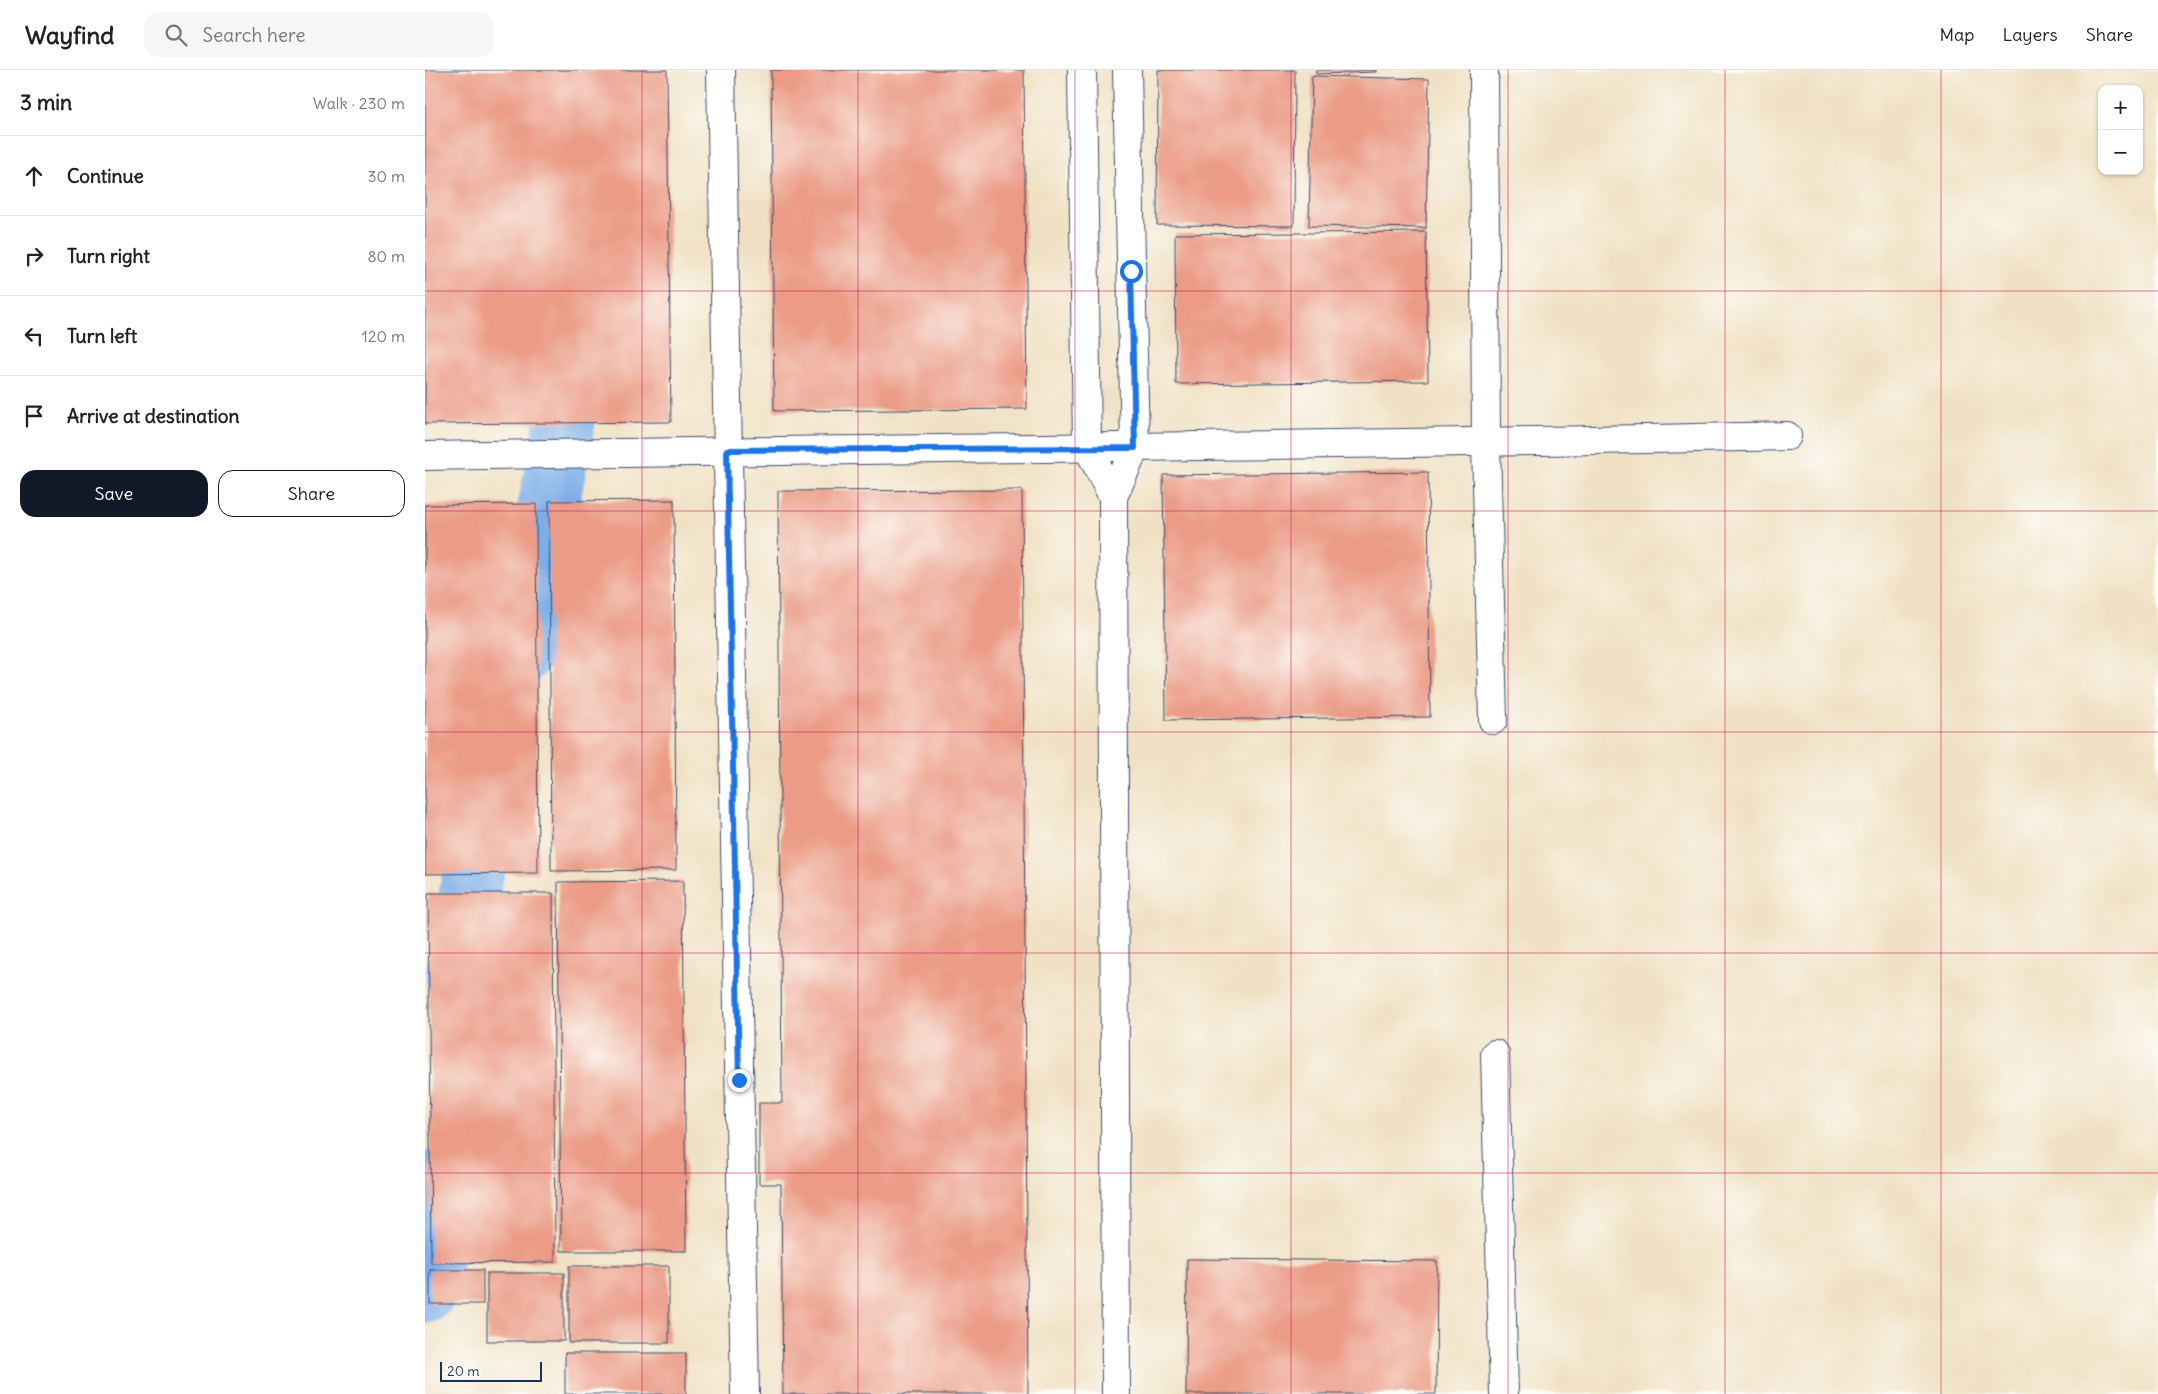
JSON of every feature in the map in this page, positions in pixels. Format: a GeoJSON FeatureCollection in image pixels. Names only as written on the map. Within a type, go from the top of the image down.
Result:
{"type":"FeatureCollection","features":[{"type":"Feature","properties":{"kind":"lane"},"geometry":{"type":"LineString","coordinates":[[721,70],[745,1394]]}},
{"type":"Feature","properties":{"kind":"lane"},"geometry":{"type":"LineString","coordinates":[[1082,70],[1087,446],[1113,496]]}},
{"type":"Feature","properties":{"kind":"lane"},"geometry":{"type":"LineString","coordinates":[[1116,1394],[1113,496],[1135,448],[1127,70]]}},
{"type":"Feature","properties":{"kind":"lane"},"geometry":{"type":"LineString","coordinates":[[1484,70],[1486,444],[1493,720]]}},
{"type":"Feature","properties":{"kind":"lane"},"geometry":{"type":"LineString","coordinates":[[425,456],[727,450],[1486,444],[1787,436]]}},
{"type":"Feature","properties":{"kind":"lane"},"geometry":{"type":"LineString","coordinates":[[1495,1054],[1504,1394]]}},
{"type":"Feature","properties":{"kind":"building"},"geometry":{"type":"Polygon","coordinates":[[[425,70],[667,70],[671,422],[425,424],[425,70]]]}},
{"type":"Feature","properties":{"kind":"building"},"geometry":{"type":"Polygon","coordinates":[[[771,70],[1024,70],[1027,409],[774,411],[771,70]]]}},
{"type":"Feature","properties":{"kind":"building"},"geometry":{"type":"Polygon","coordinates":[[[1158,70],[1295,70],[1294,226],[1157,225],[1158,70]]]}},
{"type":"Feature","properties":{"kind":"building"},"geometry":{"type":"Polygon","coordinates":[[[1316,70],[1376,70],[1376,72],[1316,74],[1316,70]]]}},
{"type":"Feature","properties":{"kind":"building"},"geometry":{"type":"Polygon","coordinates":[[[1312,76],[1429,79],[1426,228],[1309,226],[1312,76]]]}},
{"type":"Feature","properties":{"kind":"building"},"geometry":{"type":"Polygon","coordinates":[[[1426,232],[1428,381],[1176,384],[1175,234],[1426,232]]]}},
{"type":"Feature","properties":{"kind":"building"},"geometry":{"type":"Polygon","coordinates":[[[1428,472],[1430,717],[1166,720],[1163,475],[1428,472]]]}},
{"type":"Feature","properties":{"kind":"building"},"geometry":{"type":"Polygon","coordinates":[[[1022,490],[1028,1394],[783,1394],[781,1184],[759,1184],[759,1103],[782,1103],[778,491],[1022,490]]]}},
{"type":"Feature","properties":{"kind":"building"},"geometry":{"type":"Polygon","coordinates":[[[674,500],[676,870],[551,871],[549,501],[674,500]]]}},
{"type":"Feature","properties":{"kind":"building"},"geometry":{"type":"Polygon","coordinates":[[[536,504],[538,873],[425,874],[425,505],[536,504]]]}},
{"type":"Feature","properties":{"kind":"building"},"geometry":{"type":"Polygon","coordinates":[[[683,881],[686,1251],[561,1251],[558,882],[683,881]]]}},
{"type":"Feature","properties":{"kind":"building"},"geometry":{"type":"Polygon","coordinates":[[[428,893],[553,893],[555,1262],[431,1263],[428,893]]]}},
{"type":"Feature","properties":{"kind":"building"},"geometry":{"type":"Polygon","coordinates":[[[1187,1259],[1437,1261],[1436,1394],[1186,1394],[1187,1259]]]}},
{"type":"Feature","properties":{"kind":"building"},"geometry":{"type":"Polygon","coordinates":[[[569,1266],[669,1266],[669,1343],[569,1343],[569,1266]]]}},
{"type":"Feature","properties":{"kind":"building"},"geometry":{"type":"Polygon","coordinates":[[[430,1270],[483,1270],[483,1304],[430,1304],[430,1270]]]}},
{"type":"Feature","properties":{"kind":"building"},"geometry":{"type":"Polygon","coordinates":[[[487,1273],[564,1273],[564,1341],[487,1341],[487,1273]]]}},
{"type":"Feature","properties":{"kind":"building"},"geometry":{"type":"Polygon","coordinates":[[[565,1353],[686,1353],[686,1394],[565,1394],[565,1353]]]}},
{"type":"Feature","properties":{"kind":"waterway"},"geometry":{"type":"LineString","coordinates":[[522,654],[540,548],[577,361],[584,341]]}},
{"type":"Feature","properties":{"kind":"waterway"},"geometry":{"type":"LineString","coordinates":[[456,977],[471,884],[493,792]]}},
{"type":"Feature","properties":{"kind":"waterway"},"geometry":{"type":"LineString","coordinates":[[425,1293],[432,1263],[438,1180]]}},
{"type":"Feature","properties":{"kind":"route"},"geometry":{"type":"LineString","coordinates":[[739,1080],[727,450],[1087,446],[1135,448],[1131,271]]}}]}
